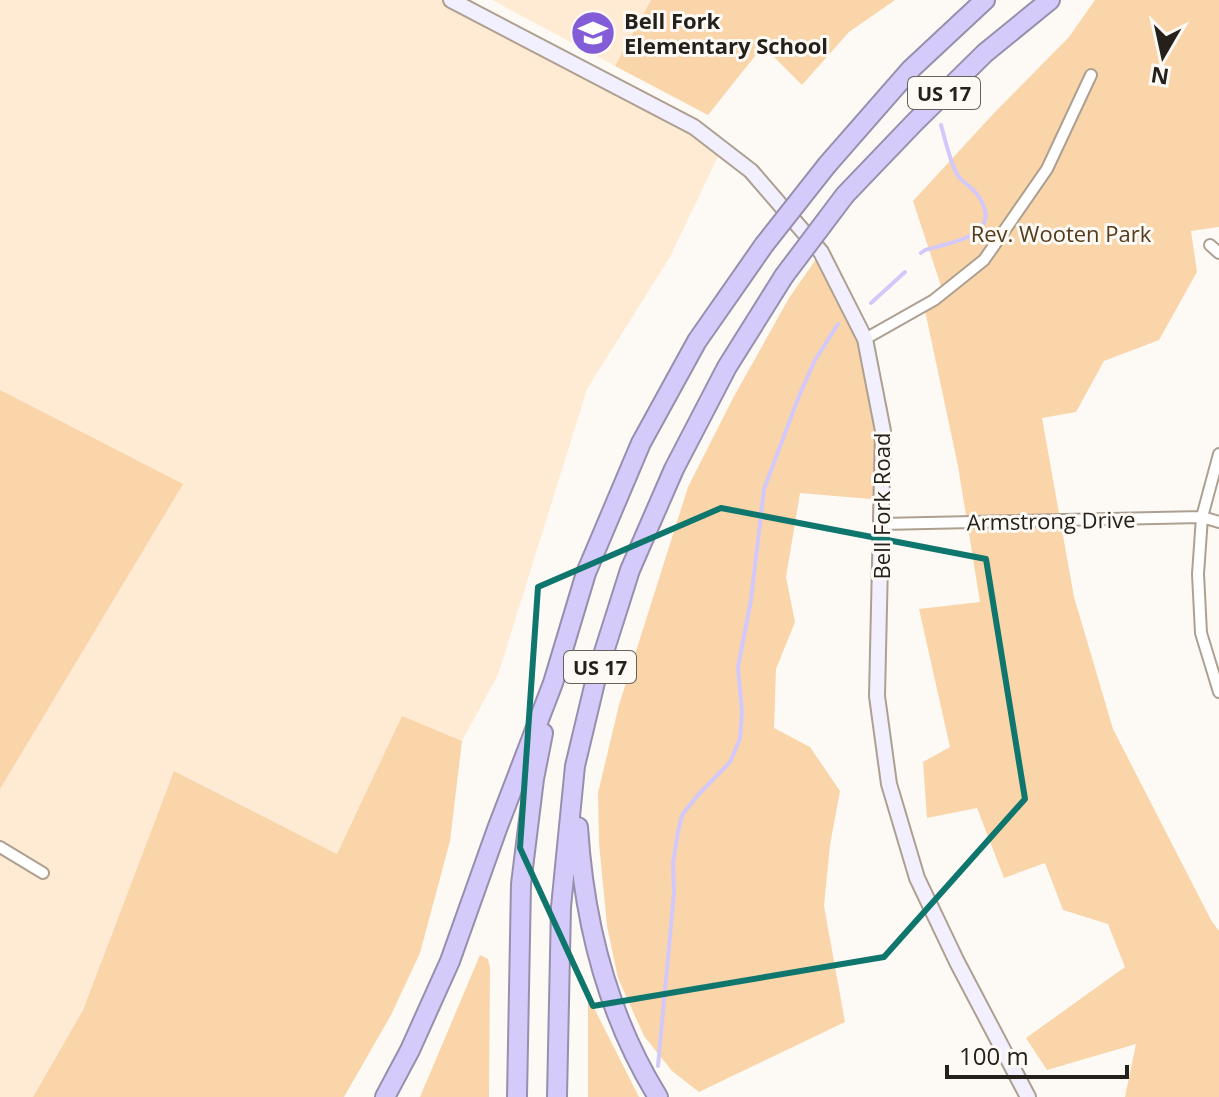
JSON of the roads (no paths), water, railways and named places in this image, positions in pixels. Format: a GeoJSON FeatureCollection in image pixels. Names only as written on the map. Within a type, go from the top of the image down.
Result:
{"type":"FeatureCollection","features":[{"type":"Feature","properties":{"kind":"highway","name":"US 17"},"geometry":{"type":"LineString","coordinates":[[517,1097],[521,884],[534,779],[553,683],[586,573],[641,443],[697,341],[764,245],[827,165],[911,69],[985,0]]}},
{"type":"Feature","properties":{"kind":"highway","name":"US 17"},"geometry":{"type":"LineString","coordinates":[[557,1097],[561,907],[575,766],[597,674],[630,570],[674,469],[727,367],[784,276],[845,195],[985,53],[1050,0]]}},
{"type":"Feature","properties":{"kind":"highway"},"geometry":{"type":"LineString","coordinates":[[385,1097],[450,961],[553,683]]}},
{"type":"Feature","properties":{"kind":"highway"},"geometry":{"type":"LineString","coordinates":[[575,766],[585,899],[599,959],[619,1022],[658,1097]]}},
{"type":"Feature","properties":{"kind":"main road","name":"Bell Fork Road"},"geometry":{"type":"LineString","coordinates":[[451,0],[694,127],[751,171],[821,252],[865,339],[883,431],[877,696],[889,784],[917,878],[1028,1097]]}},
{"type":"Feature","properties":{"kind":"street"},"geometry":{"type":"LineString","coordinates":[[865,339],[934,300],[984,260],[1047,169],[1091,75]]}},
{"type":"Feature","properties":{"kind":"street"},"geometry":{"type":"LineString","coordinates":[[1210,245],[1219,253]]}},
{"type":"Feature","properties":{"kind":"street"},"geometry":{"type":"LineString","coordinates":[[1219,454],[1202,517],[1198,574],[1201,633],[1219,692]]}},
{"type":"Feature","properties":{"kind":"street","name":"Armstrong Drive"},"geometry":{"type":"LineString","coordinates":[[882,524],[1202,517],[1219,522]]}},
{"type":"Feature","properties":{"kind":"street"},"geometry":{"type":"LineString","coordinates":[[0,847],[43,873]]}},
{"type":"Feature","properties":{"kind":"waterway"},"geometry":{"type":"LineString","coordinates":[[921,253],[972,235],[985,220],[985,210],[979,197],[954,169],[941,125]]}},
{"type":"Feature","properties":{"kind":"waterway"},"geometry":{"type":"LineString","coordinates":[[871,303],[905,272]]}},
{"type":"Feature","properties":{"kind":"waterway"},"geometry":{"type":"LineString","coordinates":[[658,1066],[674,893],[673,863],[682,815],[730,762],[740,739],[742,712],[738,667],[751,600],[764,489],[815,360],[838,324]]}},
{"type":"Feature","properties":{"kind":"place","name":"Bell Fork Elementary School"},"geometry":{"type":"Point","coordinates":[593,33]}},
{"type":"Feature","properties":{"kind":"park label","name":"Rev. Wooten Park"},"geometry":{"type":"Point","coordinates":[1061,233]}}]}
